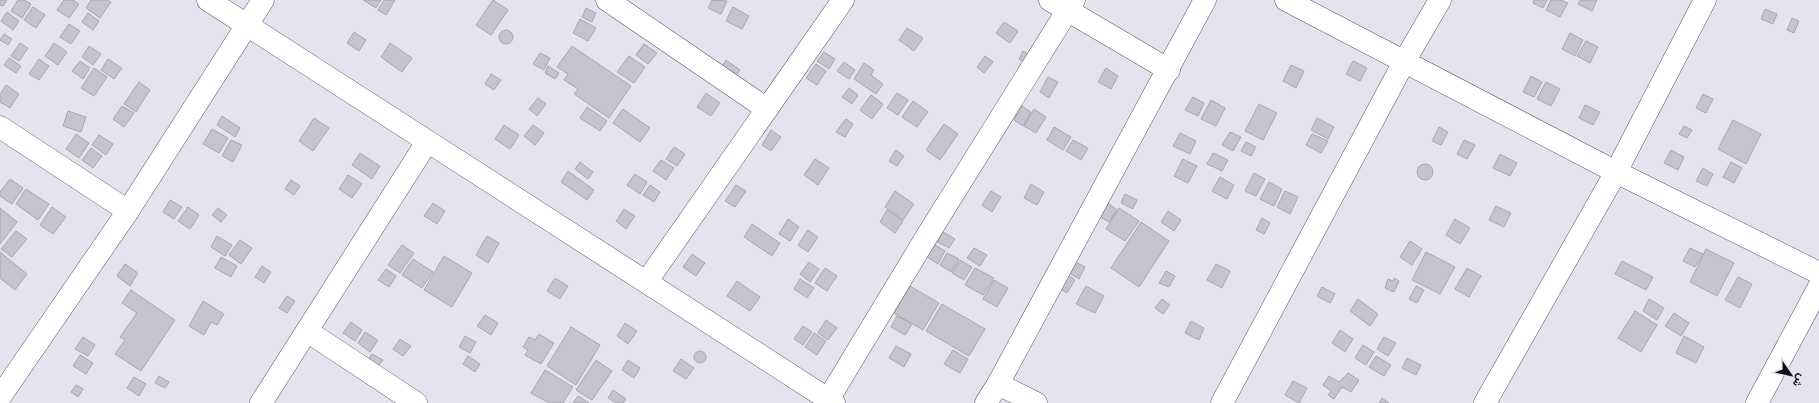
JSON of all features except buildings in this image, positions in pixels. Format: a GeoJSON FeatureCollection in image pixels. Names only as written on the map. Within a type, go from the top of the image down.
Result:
{"type":"FeatureCollection","features":[{"type":"Feature","properties":{"kind":"street"},"geometry":{"type":"LineString","coordinates":[[208,0],[647,282],[829,402],[1064,4],[1168,70]]}},
{"type":"Feature","properties":{"kind":"street"},"geometry":{"type":"LineString","coordinates":[[0,397],[128,211],[263,0]]}},
{"type":"Feature","properties":{"kind":"street"},"geometry":{"type":"LineString","coordinates":[[607,0],[767,109]]}},
{"type":"Feature","properties":{"kind":"street"},"geometry":{"type":"LineString","coordinates":[[647,282],[843,0]]}},
{"type":"Feature","properties":{"kind":"street"},"geometry":{"type":"LineString","coordinates":[[986,403],[998,384],[1205,0]]}},
{"type":"Feature","properties":{"kind":"street"},"geometry":{"type":"LineString","coordinates":[[1286,0],[1616,172],[1819,272]]}},
{"type":"Feature","properties":{"kind":"street"},"geometry":{"type":"LineString","coordinates":[[1222,403],[1404,62],[1440,0]]}},
{"type":"Feature","properties":{"kind":"street"},"geometry":{"type":"LineString","coordinates":[[1485,403],[1616,172],[1705,0]]}},
{"type":"Feature","properties":{"kind":"street"},"geometry":{"type":"LineString","coordinates":[[0,126],[128,211]]}},
{"type":"Feature","properties":{"kind":"street"},"geometry":{"type":"LineString","coordinates":[[261,403],[427,142]]}},
{"type":"Feature","properties":{"kind":"street"},"geometry":{"type":"LineString","coordinates":[[1757,403],[1819,287]]}},
{"type":"Feature","properties":{"kind":"street"},"geometry":{"type":"LineString","coordinates":[[307,331],[416,403]]}},
{"type":"Feature","properties":{"kind":"street"},"geometry":{"type":"LineString","coordinates":[[998,384],[1036,403]]}}]}
